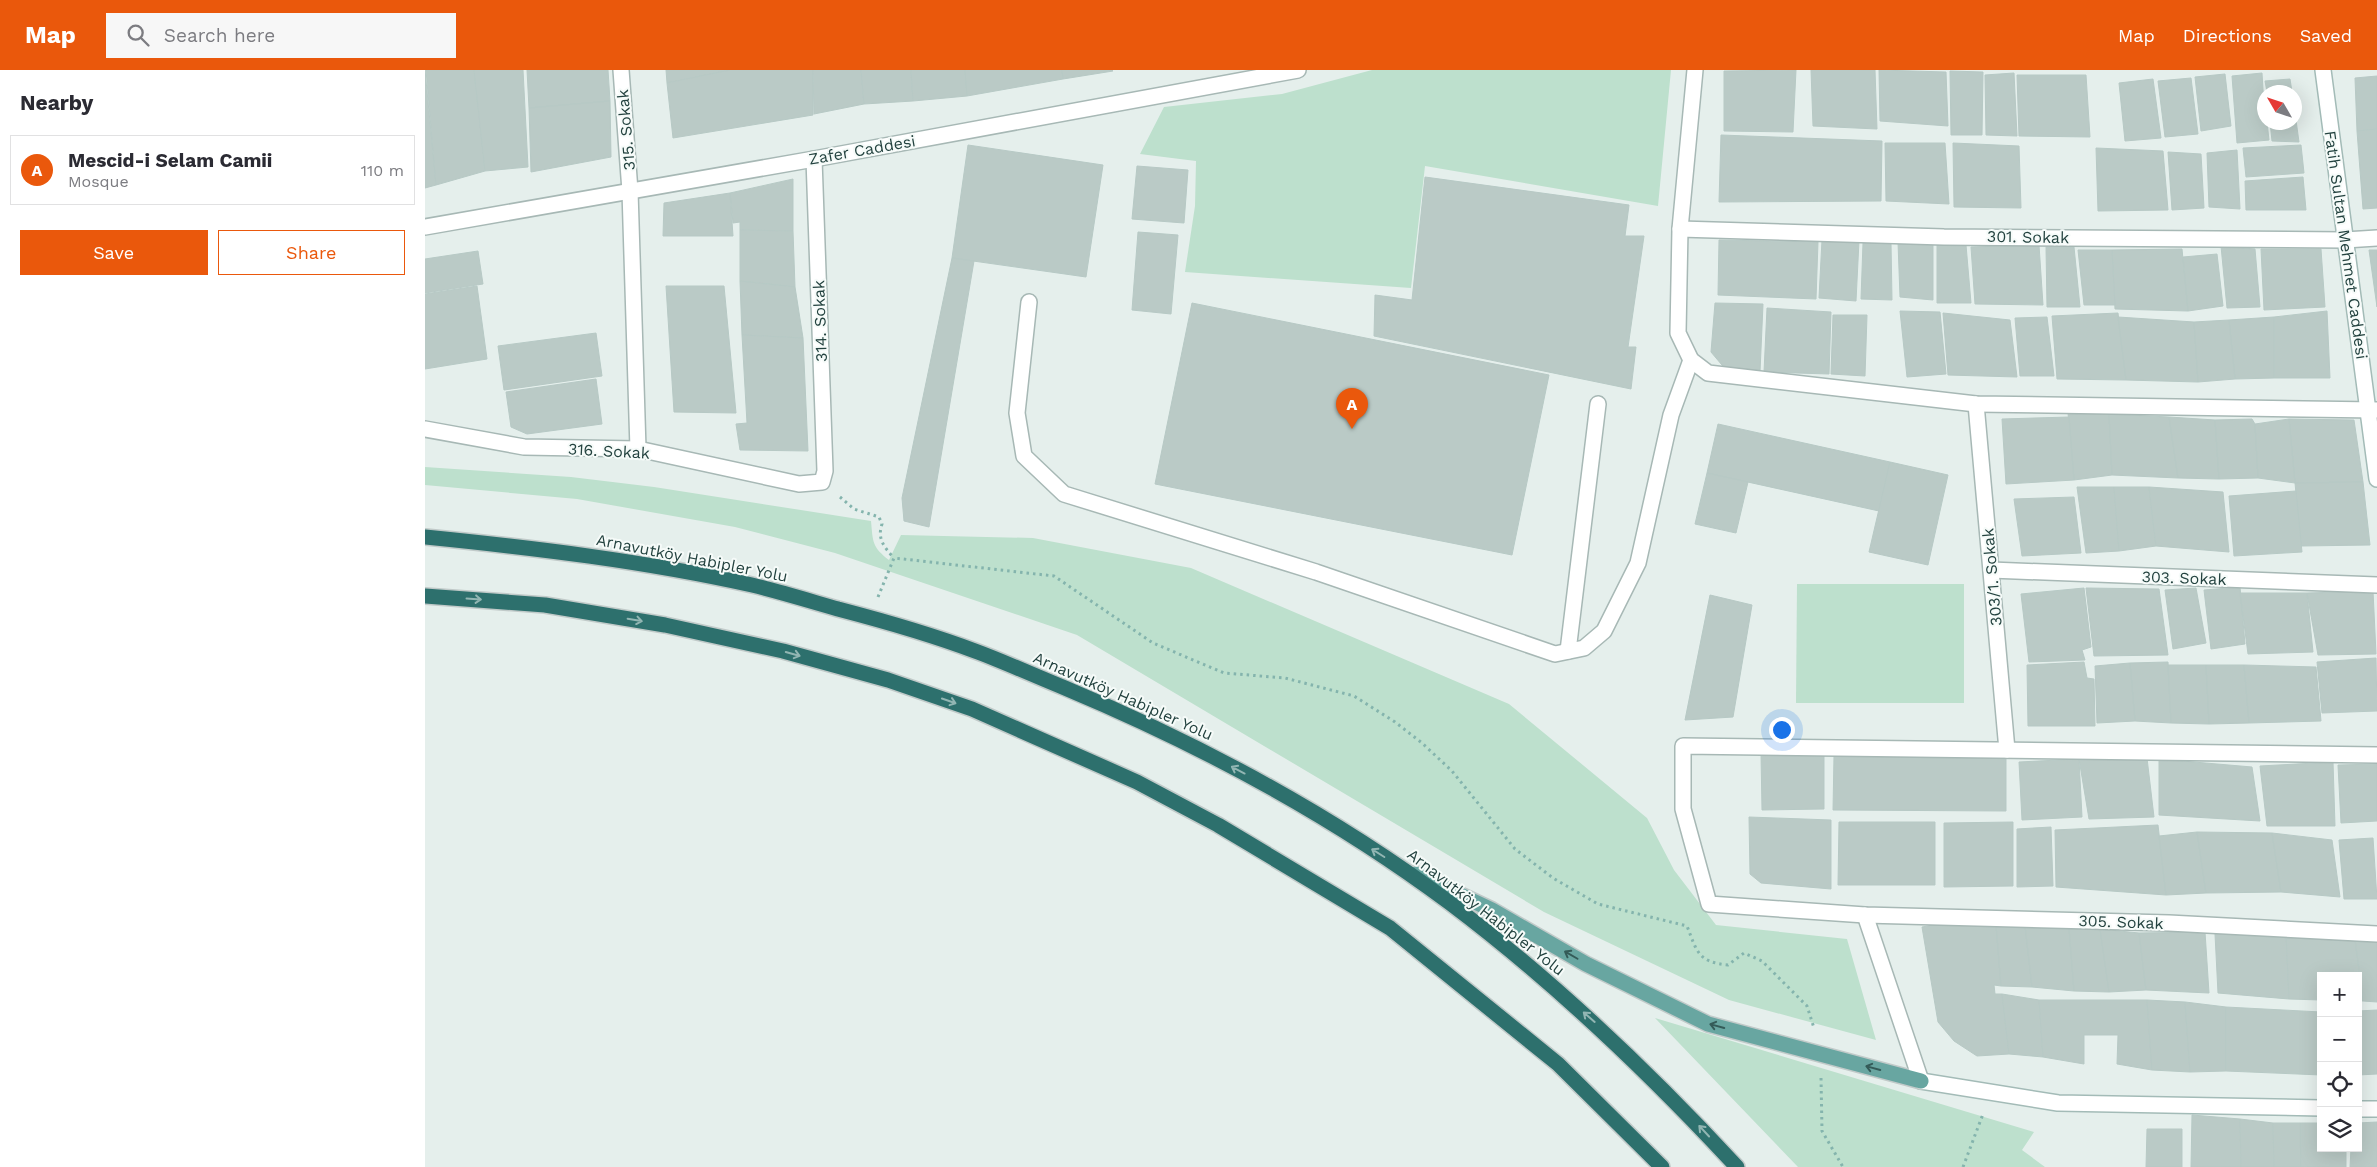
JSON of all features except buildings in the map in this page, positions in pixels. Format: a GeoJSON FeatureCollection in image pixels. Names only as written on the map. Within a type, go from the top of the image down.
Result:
{"type":"FeatureCollection","features":[{"type":"Feature","properties":{"kind":"highway","name":"Arnavutköy Habipler Yolu"},"geometry":{"type":"LineString","coordinates":[[425,537],[560,551],[753,585],[870,618],[975,651],[1166,732],[1264,783],[1396,864],[1524,961],[1594,1021],[1673,1098],[1737,1167]]}},
{"type":"Feature","properties":{"kind":"highway"},"geometry":{"type":"LineString","coordinates":[[425,596],[545,604],[665,625],[783,651],[887,680],[972,709],[1129,778],[1219,825],[1390,928],[1558,1064],[1662,1167]]}},
{"type":"Feature","properties":{"kind":"main road"},"geometry":{"type":"LineString","coordinates":[[1396,864],[1492,910],[1586,964],[1708,1024],[1921,1081]]}},
{"type":"Feature","properties":{"kind":"street","name":"315. Sokak"},"geometry":{"type":"LineString","coordinates":[[621,70],[630,190],[638,449]]}},
{"type":"Feature","properties":{"kind":"street","name":"Zafer Caddesi"},"geometry":{"type":"LineString","coordinates":[[425,227],[814,159],[1298,70]]}},
{"type":"Feature","properties":{"kind":"street"},"geometry":{"type":"LineString","coordinates":[[1695,70],[1680,229],[1678,333],[1691,360],[1708,373],[1976,404],[2372,410]]}},
{"type":"Feature","properties":{"kind":"street","name":"Fatih Sultan Mehmet Caddesi"},"geometry":{"type":"LineString","coordinates":[[2323,70],[2345,240],[2372,410],[2377,479]]}},
{"type":"Feature","properties":{"kind":"street","name":"314. Sokak"},"geometry":{"type":"LineString","coordinates":[[814,159],[825,471],[822,482]]}},
{"type":"Feature","properties":{"kind":"street","name":"301. Sokak"},"geometry":{"type":"LineString","coordinates":[[1680,229],[1943,237],[2345,240],[2377,238]]}},
{"type":"Feature","properties":{"kind":"street"},"geometry":{"type":"LineString","coordinates":[[1029,302],[1017,413],[1024,456],[1064,494],[1317,572],[1555,654],[1584,648],[1604,630],[1638,563],[1671,415],[1691,360]]}},
{"type":"Feature","properties":{"kind":"street"},"geometry":{"type":"LineString","coordinates":[[1568,651],[1598,404]]}},
{"type":"Feature","properties":{"kind":"street","name":"303/1. Sokak"},"geometry":{"type":"LineString","coordinates":[[1976,404],[2007,750]]}},
{"type":"Feature","properties":{"kind":"street","name":"316. Sokak"},"geometry":{"type":"LineString","coordinates":[[425,429],[524,447],[638,449],[799,484],[822,482]]}},
{"type":"Feature","properties":{"kind":"street","name":"303. Sokak"},"geometry":{"type":"LineString","coordinates":[[1991,570],[2377,585]]}},
{"type":"Feature","properties":{"kind":"street","name":"305. Sokak"},"geometry":{"type":"LineString","coordinates":[[2007,750],[1683,746],[1683,809],[1709,904],[1865,915],[2169,923],[2377,934]]}},
{"type":"Feature","properties":{"kind":"street"},"geometry":{"type":"LineString","coordinates":[[2007,750],[2377,755]]}},
{"type":"Feature","properties":{"kind":"street"},"geometry":{"type":"LineString","coordinates":[[1865,915],[1921,1081],[2058,1103],[2317,1108]]}},
{"type":"Feature","properties":{"kind":"street"},"geometry":{"type":"LineString","coordinates":[[2362,1109],[2377,1109]]}},
{"type":"Feature","properties":{"kind":"path"},"geometry":{"type":"LineString","coordinates":[[822,482],[854,509],[879,517],[882,524],[880,532],[881,542],[894,558],[1054,576],[1153,643],[1224,673],[1285,678],[1354,696],[1395,722],[1423,743],[1453,771],[1515,849],[1553,878],[1598,904],[1687,926],[1697,951],[1710,963],[1728,965],[1744,953],[1762,961],[1807,1006],[1823,1055],[1820,1093],[1822,1130],[1843,1167]]}},
{"type":"Feature","properties":{"kind":"path"},"geometry":{"type":"LineString","coordinates":[[870,618],[894,558]]}},
{"type":"Feature","properties":{"kind":"path"},"geometry":{"type":"LineString","coordinates":[[1963,1167],[1992,1093]]}},
{"type":"Feature","properties":{"kind":"green space"},"geometry":{"type":"Polygon","coordinates":[[[1372,70],[1671,70],[1658,206],[1425,166],[1411,288],[1185,272],[1195,206],[1196,161],[1140,154],[1164,107],[1282,94],[1372,70]]]}},
{"type":"Feature","properties":{"kind":"green space"},"geometry":{"type":"Polygon","coordinates":[[[425,467],[571,477],[654,487],[871,521],[874,544],[889,560],[901,535],[1033,538],[1191,568],[1509,704],[1647,818],[1674,870],[1716,925],[1847,939],[1876,1040],[1729,1000],[1544,912],[1077,635],[835,553],[735,527],[577,499],[425,485],[425,467]]]}},
{"type":"Feature","properties":{"kind":"green space"},"geometry":{"type":"Polygon","coordinates":[[[1797,584],[1964,584],[1964,703],[1796,703],[1797,584]]]}},
{"type":"Feature","properties":{"kind":"green space"},"geometry":{"type":"Polygon","coordinates":[[[1655,1018],[2034,1132],[2022,1150],[2045,1167],[1798,1167],[1655,1018]]]}},
{"type":"Feature","properties":{"kind":"place","name":"Mescid-i Selam Camii"},"geometry":{"type":"Point","coordinates":[1352,429]}}]}
